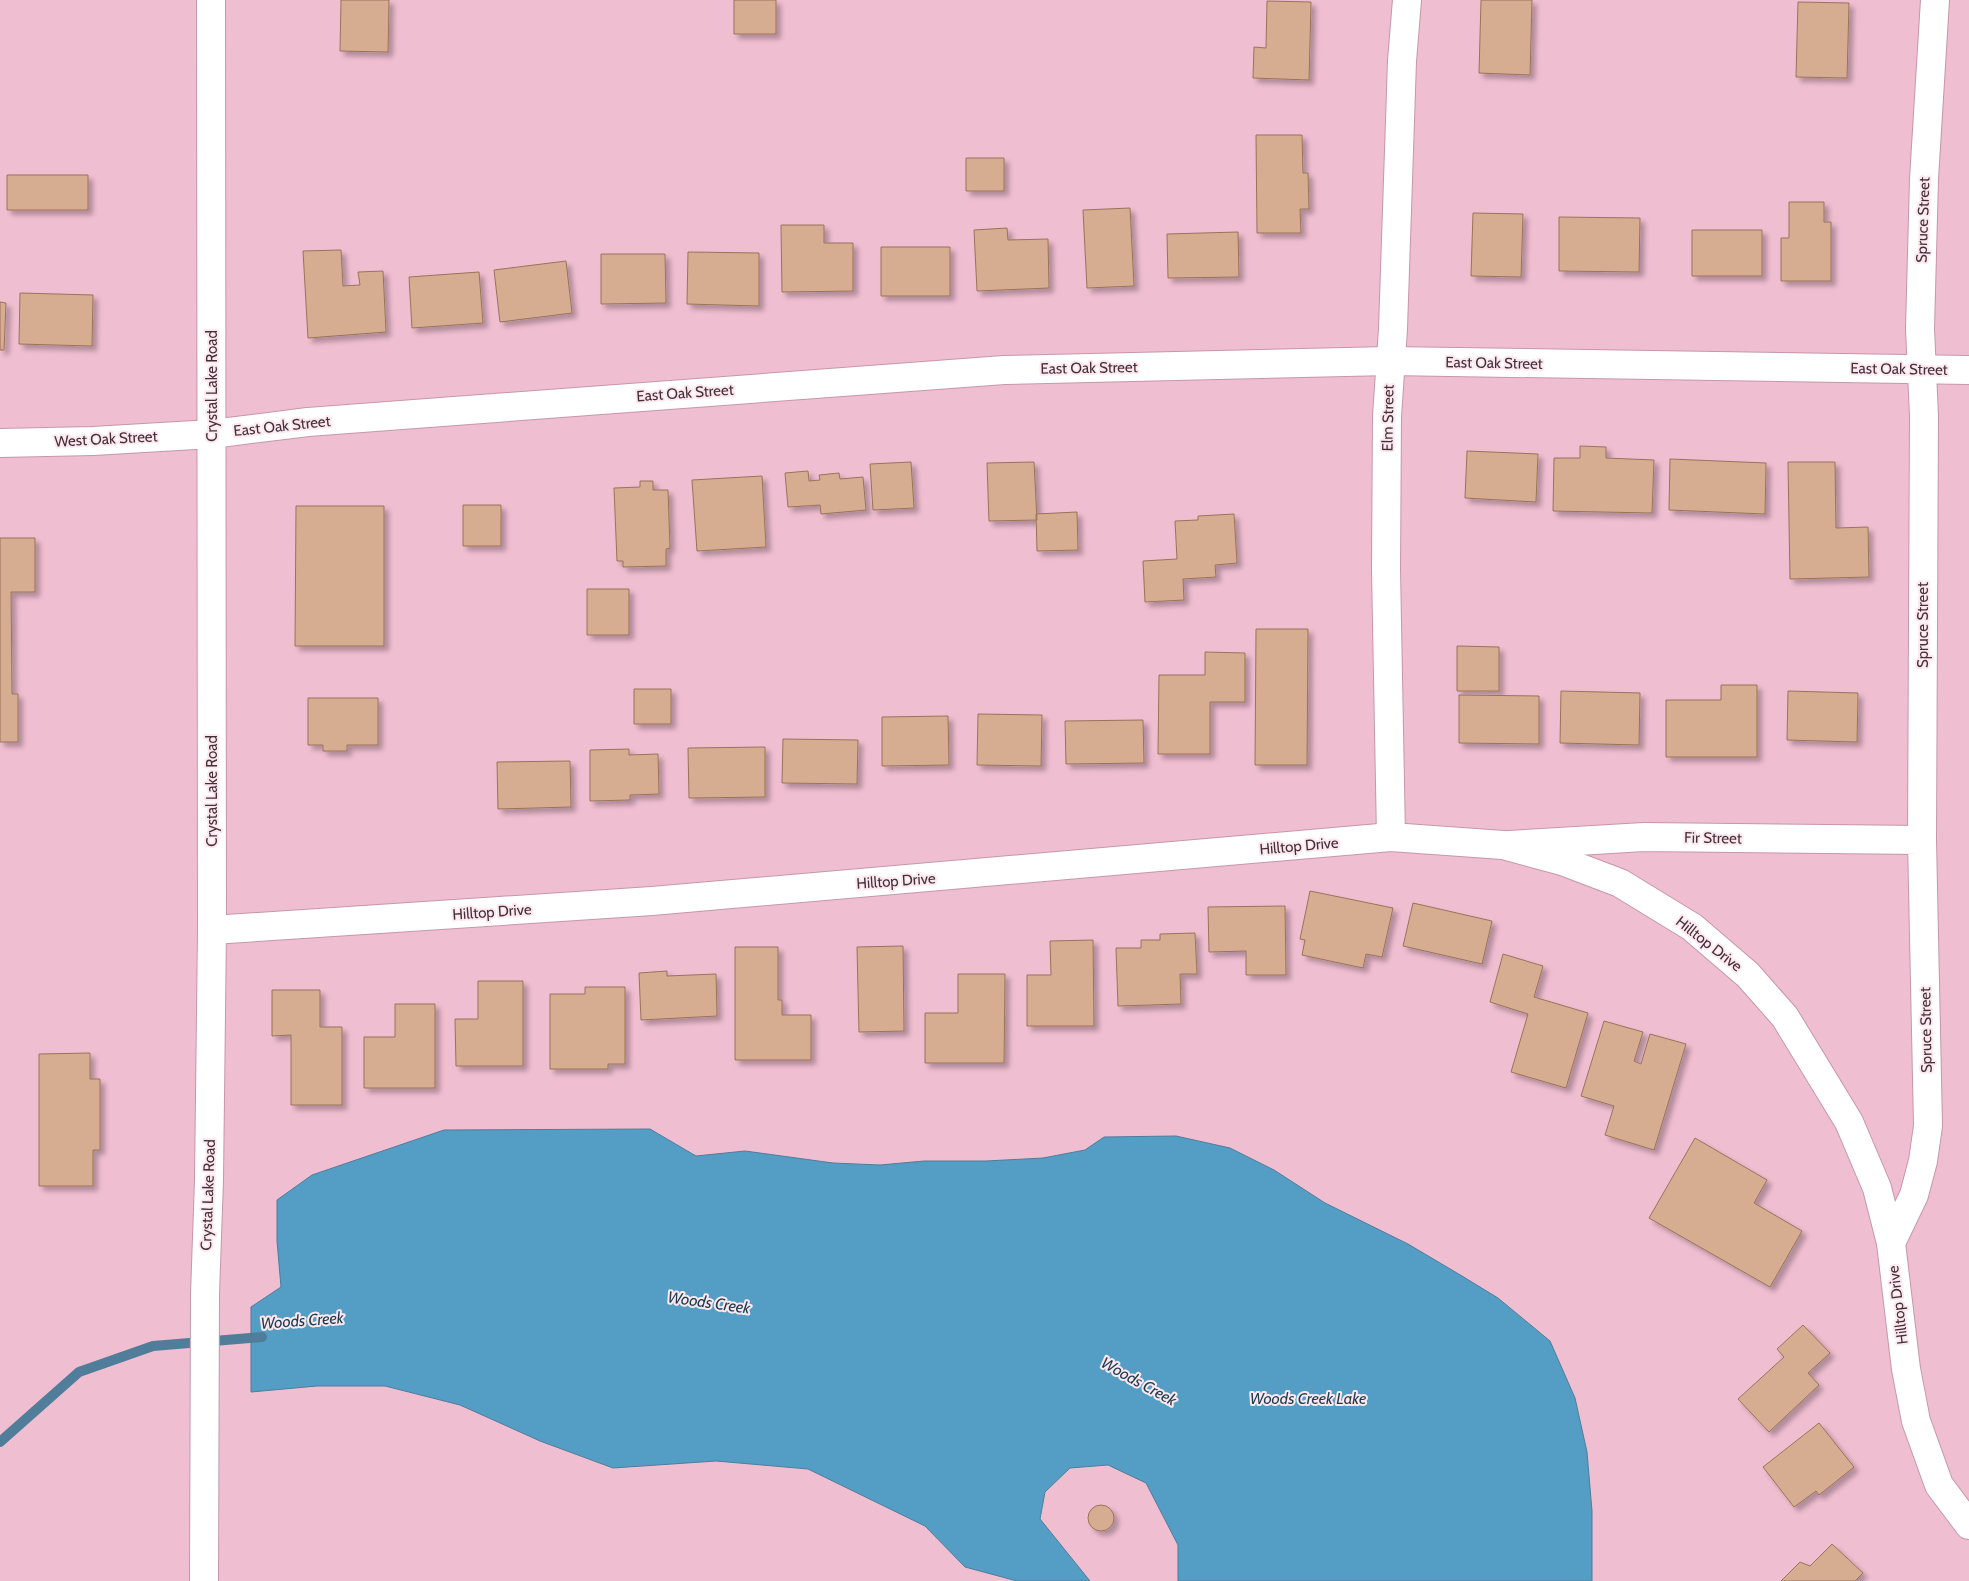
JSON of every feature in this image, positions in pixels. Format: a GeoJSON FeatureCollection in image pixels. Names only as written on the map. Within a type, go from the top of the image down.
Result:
{"type":"FeatureCollection","features":[{"type":"Feature","properties":{"kind":"street","name":"Crystal Lake Road"},"geometry":{"type":"LineString","coordinates":[[204,1581],[203,1401],[209,1180],[212,930],[211,0]]}},
{"type":"Feature","properties":{"kind":"street","name":"Elm Street"},"geometry":{"type":"LineString","coordinates":[[1392,838],[1386,569],[1389,362],[1393,329],[1402,62],[1407,0]]}},
{"type":"Feature","properties":{"kind":"street","name":"Spruce Street"},"geometry":{"type":"LineString","coordinates":[[1891,1243],[1914,1195],[1924,1160],[1928,1126],[1922,840],[1924,416],[1920,329],[1924,179],[1935,0]]}},
{"type":"Feature","properties":{"kind":"street","name":"East Oak Street"},"geometry":{"type":"LineString","coordinates":[[212,434],[308,422],[1004,370],[1389,362],[1969,370]]}},
{"type":"Feature","properties":{"kind":"street","name":"West Oak Street"},"geometry":{"type":"LineString","coordinates":[[0,444],[212,434]]}},
{"type":"Feature","properties":{"kind":"street","name":"Hilltop Drive"},"geometry":{"type":"LineString","coordinates":[[212,930],[662,900],[1392,838],[1503,845],[1562,861],[1620,883],[1692,927],[1748,975],[1785,1018],[1849,1122],[1877,1188],[1891,1243],[1906,1369],[1916,1421],[1939,1485],[1969,1525]]}},
{"type":"Feature","properties":{"kind":"street","name":"Fir Street"},"geometry":{"type":"LineString","coordinates":[[1503,845],[1644,838],[1922,840]]}},
{"type":"Feature","properties":{"kind":"water","name":"Woods Creek Lake"},"geometry":{"type":"Polygon","coordinates":[[[650,1129],[696,1156],[745,1151],[833,1163],[880,1165],[924,1161],[986,1161],[1043,1158],[1085,1150],[1104,1137],[1176,1136],[1230,1148],[1274,1170],[1325,1203],[1408,1244],[1462,1276],[1498,1298],[1550,1341],[1575,1398],[1587,1452],[1592,1511],[1592,1581],[1178,1581],[1178,1545],[1146,1483],[1108,1465],[1070,1468],[1045,1492],[1040,1519],[1090,1581],[1017,1581],[965,1567],[925,1526],[808,1469],[716,1461],[613,1468],[540,1441],[460,1405],[385,1386],[317,1386],[251,1392],[251,1307],[281,1287],[277,1241],[277,1200],[312,1175],[444,1130],[650,1129]]]}},
{"type":"Feature","properties":{"kind":"building"},"geometry":{"type":"Polygon","coordinates":[[[341,0],[389,0],[388,52],[340,51],[341,0]]]}},
{"type":"Feature","properties":{"kind":"building"},"geometry":{"type":"Polygon","coordinates":[[[734,0],[776,0],[776,34],[734,34],[734,0]]]}},
{"type":"Feature","properties":{"kind":"building"},"geometry":{"type":"Polygon","coordinates":[[[1481,0],[1532,0],[1530,75],[1479,73],[1481,0]]]}},
{"type":"Feature","properties":{"kind":"building"},"geometry":{"type":"Polygon","coordinates":[[[1267,1],[1311,2],[1309,80],[1253,78],[1254,47],[1266,48],[1267,1]]]}},
{"type":"Feature","properties":{"kind":"building"},"geometry":{"type":"Polygon","coordinates":[[[1798,2],[1849,3],[1847,78],[1796,77],[1798,2]]]}},
{"type":"Feature","properties":{"kind":"building"},"geometry":{"type":"Polygon","coordinates":[[[1256,135],[1302,135],[1303,173],[1308,173],[1309,209],[1300,209],[1301,233],[1257,233],[1256,135]]]}},
{"type":"Feature","properties":{"kind":"building"},"geometry":{"type":"Polygon","coordinates":[[[966,158],[1004,158],[1004,191],[966,191],[966,158]]]}},
{"type":"Feature","properties":{"kind":"building"},"geometry":{"type":"Polygon","coordinates":[[[7,175],[88,175],[88,210],[7,210],[7,175]]]}},
{"type":"Feature","properties":{"kind":"building"},"geometry":{"type":"Polygon","coordinates":[[[1789,202],[1824,202],[1824,222],[1831,222],[1831,281],[1781,281],[1781,238],[1789,238],[1789,202]]]}},
{"type":"Feature","properties":{"kind":"building"},"geometry":{"type":"Polygon","coordinates":[[[1130,208],[1134,286],[1087,288],[1083,210],[1130,208]]]}},
{"type":"Feature","properties":{"kind":"building"},"geometry":{"type":"Polygon","coordinates":[[[1473,213],[1523,214],[1521,277],[1471,276],[1473,213]]]}},
{"type":"Feature","properties":{"kind":"building"},"geometry":{"type":"Polygon","coordinates":[[[1559,217],[1640,218],[1639,272],[1559,271],[1559,217]]]}},
{"type":"Feature","properties":{"kind":"building"},"geometry":{"type":"Polygon","coordinates":[[[781,225],[824,225],[824,243],[853,243],[853,291],[782,292],[781,225]]]}},
{"type":"Feature","properties":{"kind":"building"},"geometry":{"type":"Polygon","coordinates":[[[1007,228],[1008,240],[1048,239],[1049,288],[977,291],[974,230],[1007,228]]]}},
{"type":"Feature","properties":{"kind":"building"},"geometry":{"type":"Polygon","coordinates":[[[1692,230],[1762,230],[1762,276],[1692,276],[1692,230]]]}},
{"type":"Feature","properties":{"kind":"building"},"geometry":{"type":"Polygon","coordinates":[[[1238,232],[1239,277],[1168,278],[1167,234],[1238,232]]]}},
{"type":"Feature","properties":{"kind":"building"},"geometry":{"type":"Polygon","coordinates":[[[881,247],[950,247],[950,296],[881,296],[881,247]]]}},
{"type":"Feature","properties":{"kind":"building"},"geometry":{"type":"Polygon","coordinates":[[[341,250],[343,286],[360,285],[358,272],[383,271],[386,332],[308,338],[303,251],[341,250]]]}},
{"type":"Feature","properties":{"kind":"building"},"geometry":{"type":"Polygon","coordinates":[[[688,252],[759,253],[759,306],[687,304],[688,252]]]}},
{"type":"Feature","properties":{"kind":"building"},"geometry":{"type":"Polygon","coordinates":[[[601,254],[665,254],[666,303],[601,304],[601,254]]]}},
{"type":"Feature","properties":{"kind":"building"},"geometry":{"type":"Polygon","coordinates":[[[566,261],[572,313],[500,322],[494,270],[566,261]]]}},
{"type":"Feature","properties":{"kind":"building"},"geometry":{"type":"Polygon","coordinates":[[[479,272],[483,323],[412,328],[409,277],[479,272]]]}},
{"type":"Feature","properties":{"kind":"building"},"geometry":{"type":"Polygon","coordinates":[[[20,293],[93,295],[92,346],[19,344],[20,293]]]}},
{"type":"Feature","properties":{"kind":"building"},"geometry":{"type":"Polygon","coordinates":[[[0,302],[6,303],[4,350],[0,350],[0,302]]]}},
{"type":"Feature","properties":{"kind":"building"},"geometry":{"type":"Polygon","coordinates":[[[1580,446],[1606,447],[1606,458],[1654,460],[1652,513],[1553,511],[1554,458],[1580,458],[1580,446]]]}},
{"type":"Feature","properties":{"kind":"building"},"geometry":{"type":"Polygon","coordinates":[[[1467,451],[1538,454],[1536,502],[1465,498],[1467,451]]]}},
{"type":"Feature","properties":{"kind":"building"},"geometry":{"type":"Polygon","coordinates":[[[1670,459],[1766,463],[1765,514],[1669,510],[1670,459]]]}},
{"type":"Feature","properties":{"kind":"building"},"geometry":{"type":"Polygon","coordinates":[[[911,462],[914,508],[873,510],[870,464],[911,462]]]}},
{"type":"Feature","properties":{"kind":"building"},"geometry":{"type":"Polygon","coordinates":[[[1034,462],[1037,520],[989,521],[987,463],[1034,462]]]}},
{"type":"Feature","properties":{"kind":"building"},"geometry":{"type":"Polygon","coordinates":[[[1788,462],[1835,462],[1836,528],[1868,527],[1869,577],[1790,579],[1788,462]]]}},
{"type":"Feature","properties":{"kind":"building"},"geometry":{"type":"Polygon","coordinates":[[[808,471],[809,481],[820,480],[819,475],[839,473],[840,479],[863,477],[866,510],[821,514],[820,505],[788,507],[785,473],[808,471]]]}},
{"type":"Feature","properties":{"kind":"building"},"geometry":{"type":"Polygon","coordinates":[[[762,476],[766,547],[697,551],[692,480],[762,476]]]}},
{"type":"Feature","properties":{"kind":"building"},"geometry":{"type":"Polygon","coordinates":[[[640,481],[653,481],[653,490],[668,490],[670,548],[666,549],[666,566],[623,567],[623,561],[617,561],[614,488],[640,487],[640,481]]]}},
{"type":"Feature","properties":{"kind":"building"},"geometry":{"type":"Polygon","coordinates":[[[463,505],[501,505],[501,546],[463,546],[463,505]]]}},
{"type":"Feature","properties":{"kind":"building"},"geometry":{"type":"Polygon","coordinates":[[[296,506],[384,506],[384,646],[295,646],[296,506]]]}},
{"type":"Feature","properties":{"kind":"building"},"geometry":{"type":"Polygon","coordinates":[[[1077,512],[1078,550],[1037,551],[1036,514],[1077,512]]]}},
{"type":"Feature","properties":{"kind":"building"},"geometry":{"type":"Polygon","coordinates":[[[1234,514],[1237,563],[1215,565],[1216,577],[1183,579],[1184,600],[1145,602],[1143,561],[1177,559],[1175,521],[1198,520],[1198,516],[1234,514]]]}},
{"type":"Feature","properties":{"kind":"building"},"geometry":{"type":"Polygon","coordinates":[[[0,538],[35,538],[35,592],[11,592],[12,694],[18,694],[18,742],[0,742],[0,538]]]}},
{"type":"Feature","properties":{"kind":"building"},"geometry":{"type":"Polygon","coordinates":[[[587,589],[629,589],[629,635],[587,635],[587,589]]]}},
{"type":"Feature","properties":{"kind":"building"},"geometry":{"type":"Polygon","coordinates":[[[1256,629],[1308,629],[1307,765],[1255,765],[1256,629]]]}},
{"type":"Feature","properties":{"kind":"building"},"geometry":{"type":"Polygon","coordinates":[[[1457,646],[1499,647],[1499,691],[1457,691],[1457,646]]]}},
{"type":"Feature","properties":{"kind":"building"},"geometry":{"type":"Polygon","coordinates":[[[1205,652],[1245,653],[1245,702],[1210,702],[1210,754],[1158,754],[1159,675],[1205,675],[1205,652]]]}},
{"type":"Feature","properties":{"kind":"building"},"geometry":{"type":"Polygon","coordinates":[[[1721,685],[1757,685],[1757,757],[1666,757],[1666,700],[1721,700],[1721,685]]]}},
{"type":"Feature","properties":{"kind":"building"},"geometry":{"type":"Polygon","coordinates":[[[634,689],[671,689],[671,724],[634,724],[634,689]]]}},
{"type":"Feature","properties":{"kind":"building"},"geometry":{"type":"Polygon","coordinates":[[[1561,691],[1640,693],[1639,745],[1560,743],[1561,691]]]}},
{"type":"Feature","properties":{"kind":"building"},"geometry":{"type":"Polygon","coordinates":[[[1788,691],[1858,693],[1857,742],[1787,740],[1788,691]]]}},
{"type":"Feature","properties":{"kind":"building"},"geometry":{"type":"Polygon","coordinates":[[[1459,695],[1539,696],[1539,744],[1459,743],[1459,695]]]}},
{"type":"Feature","properties":{"kind":"building"},"geometry":{"type":"Polygon","coordinates":[[[308,698],[378,698],[378,745],[347,745],[347,751],[323,751],[323,745],[308,745],[308,698]]]}},
{"type":"Feature","properties":{"kind":"building"},"geometry":{"type":"Polygon","coordinates":[[[978,714],[1042,715],[1041,766],[977,765],[978,714]]]}},
{"type":"Feature","properties":{"kind":"building"},"geometry":{"type":"Polygon","coordinates":[[[948,716],[949,765],[882,766],[882,717],[948,716]]]}},
{"type":"Feature","properties":{"kind":"building"},"geometry":{"type":"Polygon","coordinates":[[[1143,720],[1144,763],[1066,764],[1065,721],[1143,720]]]}},
{"type":"Feature","properties":{"kind":"building"},"geometry":{"type":"Polygon","coordinates":[[[783,739],[858,740],[857,784],[782,783],[783,739]]]}},
{"type":"Feature","properties":{"kind":"building"},"geometry":{"type":"Polygon","coordinates":[[[765,747],[765,797],[689,798],[688,748],[765,747]]]}},
{"type":"Feature","properties":{"kind":"building"},"geometry":{"type":"Polygon","coordinates":[[[629,749],[629,755],[658,754],[659,794],[630,795],[630,800],[590,801],[590,750],[629,749]]]}},
{"type":"Feature","properties":{"kind":"building"},"geometry":{"type":"Polygon","coordinates":[[[570,761],[571,807],[498,809],[497,762],[570,761]]]}},
{"type":"Feature","properties":{"kind":"building"},"geometry":{"type":"Polygon","coordinates":[[[1310,891],[1393,908],[1382,957],[1366,954],[1363,968],[1302,955],[1305,940],[1300,939],[1310,891]]]}},
{"type":"Feature","properties":{"kind":"building"},"geometry":{"type":"Polygon","coordinates":[[[1413,903],[1492,921],[1482,964],[1403,946],[1413,903]]]}},
{"type":"Feature","properties":{"kind":"building"},"geometry":{"type":"Polygon","coordinates":[[[1285,906],[1286,975],[1246,975],[1246,951],[1209,952],[1208,907],[1285,906]]]}},
{"type":"Feature","properties":{"kind":"building"},"geometry":{"type":"Polygon","coordinates":[[[1195,933],[1197,974],[1180,974],[1181,1004],[1118,1006],[1116,948],[1141,948],[1141,940],[1160,940],[1160,934],[1195,933]]]}},
{"type":"Feature","properties":{"kind":"building"},"geometry":{"type":"Polygon","coordinates":[[[1093,940],[1094,1026],[1027,1026],[1027,975],[1051,975],[1050,941],[1093,940]]]}},
{"type":"Feature","properties":{"kind":"building"},"geometry":{"type":"Polygon","coordinates":[[[903,946],[904,1031],[859,1032],[857,947],[903,946]]]}},
{"type":"Feature","properties":{"kind":"building"},"geometry":{"type":"Polygon","coordinates":[[[735,947],[778,947],[778,1000],[782,1000],[782,1015],[811,1015],[811,1060],[735,1060],[735,947]]]}},
{"type":"Feature","properties":{"kind":"building"},"geometry":{"type":"Polygon","coordinates":[[[1503,954],[1543,966],[1534,997],[1588,1013],[1566,1088],[1511,1072],[1528,1014],[1490,1002],[1503,954]]]}},
{"type":"Feature","properties":{"kind":"building"},"geometry":{"type":"Polygon","coordinates":[[[667,971],[667,976],[716,974],[717,1016],[641,1020],[639,973],[667,971]]]}},
{"type":"Feature","properties":{"kind":"building"},"geometry":{"type":"Polygon","coordinates":[[[958,974],[1005,974],[1004,1063],[925,1063],[925,1013],[958,1013],[958,974]]]}},
{"type":"Feature","properties":{"kind":"building"},"geometry":{"type":"Polygon","coordinates":[[[478,981],[523,981],[523,1066],[456,1066],[455,1019],[478,1019],[478,981]]]}},
{"type":"Feature","properties":{"kind":"building"},"geometry":{"type":"Polygon","coordinates":[[[585,987],[625,987],[625,1064],[608,1064],[608,1069],[550,1069],[550,994],[585,994],[585,987]]]}},
{"type":"Feature","properties":{"kind":"building"},"geometry":{"type":"Polygon","coordinates":[[[272,990],[320,990],[320,1027],[342,1027],[342,1105],[291,1105],[291,1035],[272,1036],[272,990]]]}},
{"type":"Feature","properties":{"kind":"building"},"geometry":{"type":"Polygon","coordinates":[[[395,1004],[435,1004],[435,1088],[364,1088],[364,1037],[395,1037],[395,1004]]]}},
{"type":"Feature","properties":{"kind":"building"},"geometry":{"type":"Polygon","coordinates":[[[1604,1021],[1643,1032],[1634,1061],[1641,1064],[1650,1034],[1686,1044],[1654,1150],[1605,1135],[1614,1106],[1581,1096],[1604,1021]]]}},
{"type":"Feature","properties":{"kind":"building"},"geometry":{"type":"Polygon","coordinates":[[[90,1053],[90,1079],[100,1079],[100,1150],[93,1150],[93,1186],[39,1186],[39,1054],[90,1053]]]}},
{"type":"Feature","properties":{"kind":"building"},"geometry":{"type":"Polygon","coordinates":[[[1695,1138],[1767,1180],[1754,1203],[1802,1231],[1770,1287],[1649,1218],[1695,1138]]]}},
{"type":"Feature","properties":{"kind":"building"},"geometry":{"type":"Polygon","coordinates":[[[1803,1325],[1830,1353],[1808,1373],[1819,1385],[1769,1432],[1738,1399],[1784,1357],[1777,1349],[1803,1325]]]}},
{"type":"Feature","properties":{"kind":"building"},"geometry":{"type":"Polygon","coordinates":[[[1819,1423],[1854,1467],[1819,1495],[1816,1491],[1794,1507],[1763,1467],[1819,1423]]]}},
{"type":"Feature","properties":{"kind":"building"},"geometry":{"type":"Polygon","coordinates":[[[1101,1505],[1110,1509],[1114,1518],[1110,1527],[1101,1531],[1092,1527],[1088,1518],[1092,1509],[1101,1505]]]}},
{"type":"Feature","properties":{"kind":"building"},"geometry":{"type":"Polygon","coordinates":[[[1832,1544],[1863,1573],[1855,1581],[1781,1581],[1800,1562],[1810,1566],[1832,1544]]]}},
{"type":"Feature","properties":{"kind":"waterway","name":"Woods Creek"},"geometry":{"type":"LineString","coordinates":[[0,1442],[79,1372],[153,1346],[262,1337]]}}]}
